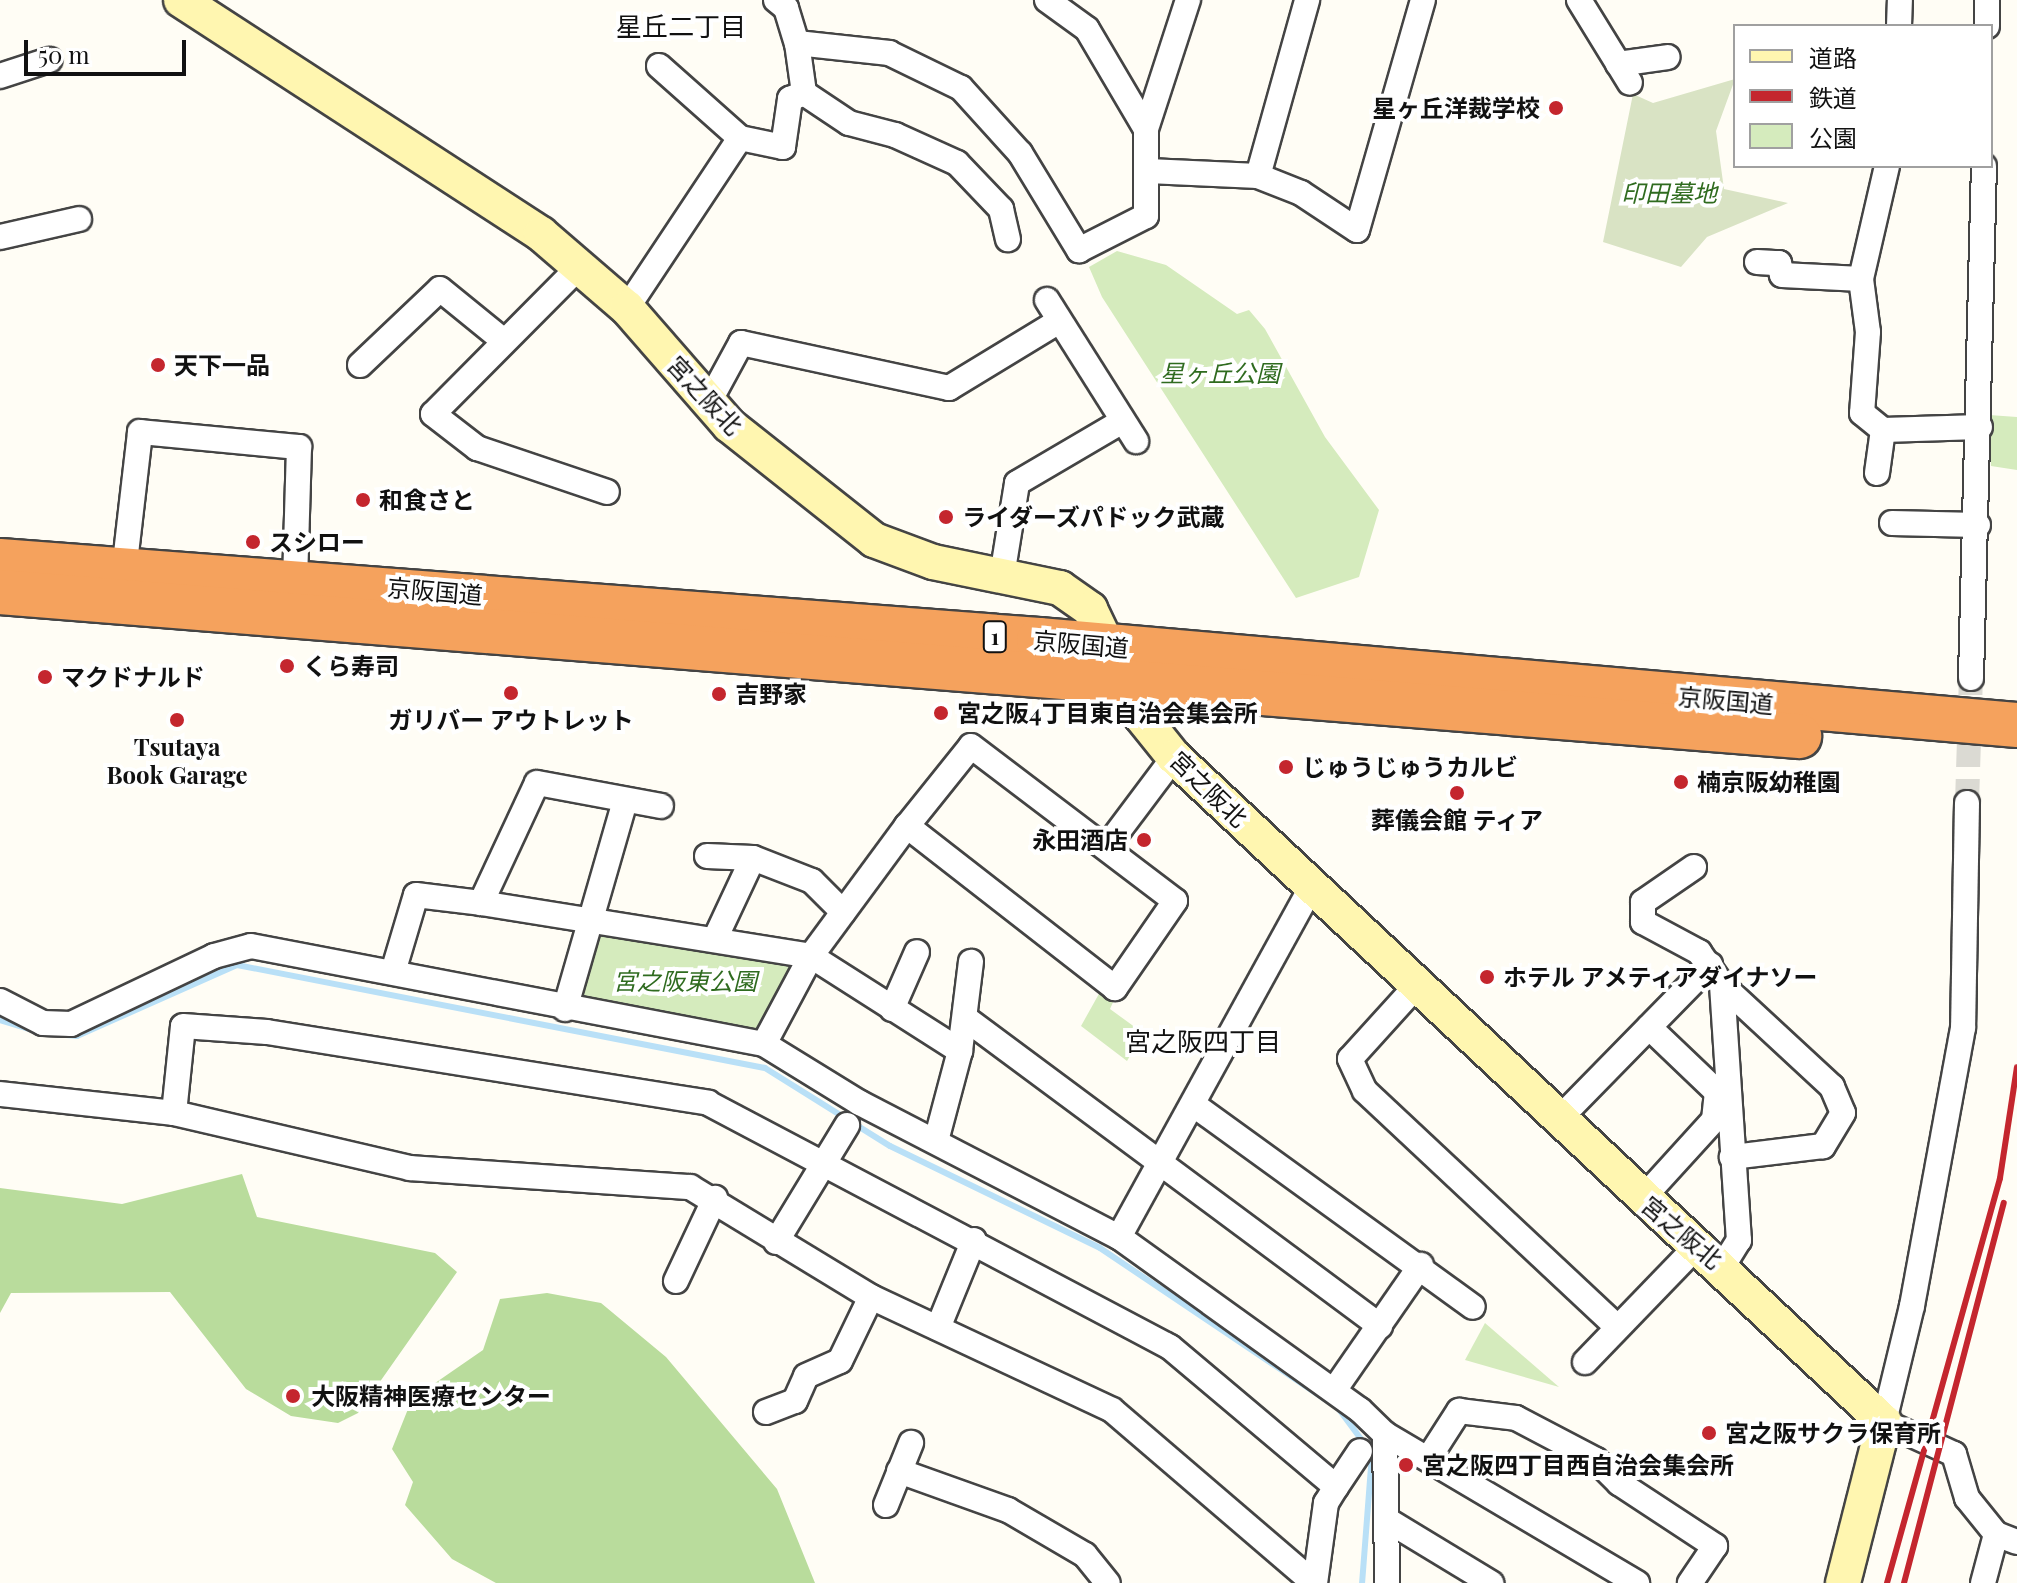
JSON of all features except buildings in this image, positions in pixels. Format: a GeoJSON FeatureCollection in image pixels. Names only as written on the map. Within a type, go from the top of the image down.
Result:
{"type":"FeatureCollection","features":[{"type":"Feature","properties":{"kind":"highway","name":"京阪国道"},"geometry":{"type":"LineString","coordinates":[[0,561],[295,580],[1117,662],[1541,717],[2001,738]]}},
{"type":"Feature","properties":{"kind":"highway","name":"京阪国道"},"geometry":{"type":"LineString","coordinates":[[0,592],[1117,662]]}},
{"type":"Feature","properties":{"kind":"street","name":"宮之阪北"},"geometry":{"type":"LineString","coordinates":[[181,0],[456,173],[579,267],[627,308],[709,402],[812,497],[874,540],[933,562],[1060,588],[1090,609],[1141,716],[1174,757],[1311,888],[1418,984],[1694,1249],[1723,1266],[1884,1422]]}},
{"type":"Feature","properties":{"kind":"street"},"geometry":{"type":"LineString","coordinates":[[1047,0],[1087,29],[1146,129]]}},
{"type":"Feature","properties":{"kind":"street"},"geometry":{"type":"LineString","coordinates":[[797,43],[889,53],[961,88],[1020,153],[1079,250],[1146,216],[1146,129],[1188,0]]}},
{"type":"Feature","properties":{"kind":"street"},"geometry":{"type":"LineString","coordinates":[[1258,176],[1307,0]]}},
{"type":"Feature","properties":{"kind":"street"},"geometry":{"type":"LineString","coordinates":[[1148,171],[1258,176],[1301,193],[1357,230],[1423,0]]}},
{"type":"Feature","properties":{"kind":"street"},"geometry":{"type":"LineString","coordinates":[[1579,0],[1624,74],[1668,57]]}},
{"type":"Feature","properties":{"kind":"street"},"geometry":{"type":"LineString","coordinates":[[1899,24],[1900,0]]}},
{"type":"Feature","properties":{"kind":"street"},"geometry":{"type":"LineString","coordinates":[[1987,0],[1987,24]]}},
{"type":"Feature","properties":{"kind":"street"},"geometry":{"type":"LineString","coordinates":[[786,3],[797,43],[804,93],[849,123],[895,135],[957,163],[1001,209],[1008,239]]}},
{"type":"Feature","properties":{"kind":"street"},"geometry":{"type":"LineString","coordinates":[[0,76],[49,60]]}},
{"type":"Feature","properties":{"kind":"street"},"geometry":{"type":"LineString","coordinates":[[659,66],[740,138],[783,147],[790,99],[804,93]]}},
{"type":"Feature","properties":{"kind":"street"},"geometry":{"type":"LineString","coordinates":[[627,308],[740,138]]}},
{"type":"Feature","properties":{"kind":"street"},"geometry":{"type":"LineString","coordinates":[[1887,168],[1861,279],[1868,332],[1862,413],[1883,430],[1980,427]]}},
{"type":"Feature","properties":{"kind":"street"},"geometry":{"type":"LineString","coordinates":[[1971,678],[1978,525],[1984,168]]}},
{"type":"Feature","properties":{"kind":"street"},"geometry":{"type":"LineString","coordinates":[[0,237],[79,219]]}},
{"type":"Feature","properties":{"kind":"street"},"geometry":{"type":"LineString","coordinates":[[1757,262],[1779,263],[1782,275],[1861,279]]}},
{"type":"Feature","properties":{"kind":"street"},"geometry":{"type":"LineString","coordinates":[[579,267],[433,414],[477,448],[607,492]]}},
{"type":"Feature","properties":{"kind":"street"},"geometry":{"type":"LineString","coordinates":[[360,365],[440,289],[504,341]]}},
{"type":"Feature","properties":{"kind":"street"},"geometry":{"type":"LineString","coordinates":[[709,402],[741,343],[949,388],[1053,311],[1121,422],[1136,441]]}},
{"type":"Feature","properties":{"kind":"street"},"geometry":{"type":"LineString","coordinates":[[1002,576],[1017,483],[1121,422]]}},
{"type":"Feature","properties":{"kind":"street"},"geometry":{"type":"LineString","coordinates":[[1877,473],[1883,430]]}},
{"type":"Feature","properties":{"kind":"street"},"geometry":{"type":"LineString","coordinates":[[124,571],[140,432],[299,447],[295,580]]}},
{"type":"Feature","properties":{"kind":"street"},"geometry":{"type":"LineString","coordinates":[[1892,523],[1978,525]]}},
{"type":"Feature","properties":{"kind":"street"},"geometry":{"type":"LineString","coordinates":[[764,1044],[811,956],[907,826],[971,746],[1108,845],[1175,901],[1115,988],[907,826]]}},
{"type":"Feature","properties":{"kind":"street"},"geometry":{"type":"LineString","coordinates":[[1108,845],[1174,757]]}},
{"type":"Feature","properties":{"kind":"street"},"geometry":{"type":"LineString","coordinates":[[481,903],[537,783],[661,806]]}},
{"type":"Feature","properties":{"kind":"street"},"geometry":{"type":"LineString","coordinates":[[565,1009],[595,921],[625,801]]}},
{"type":"Feature","properties":{"kind":"street"},"geometry":{"type":"LineString","coordinates":[[1843,1583],[1912,1306],[1963,1028],[1967,803]]}},
{"type":"Feature","properties":{"kind":"street"},"geometry":{"type":"LineString","coordinates":[[707,856],[753,858],[812,881],[843,912]]}},
{"type":"Feature","properties":{"kind":"street"},"geometry":{"type":"LineString","coordinates":[[715,939],[753,858]]}},
{"type":"Feature","properties":{"kind":"street"},"geometry":{"type":"LineString","coordinates":[[1694,867],[1643,902],[1643,922],[1699,952],[1716,975],[1832,1087],[1843,1113],[1823,1146],[1732,1157]]}},
{"type":"Feature","properties":{"kind":"street"},"geometry":{"type":"LineString","coordinates":[[1119,1237],[1311,888]]}},
{"type":"Feature","properties":{"kind":"street"},"geometry":{"type":"LineString","coordinates":[[393,972],[416,895],[481,903],[811,956],[960,1051]]}},
{"type":"Feature","properties":{"kind":"street"},"geometry":{"type":"LineString","coordinates":[[0,1001],[43,1023],[71,1024],[214,956],[251,946],[393,972],[565,1009],[764,1044],[936,1141],[1119,1237],[1335,1389],[1385,1434],[1430,1456],[1628,1580]]}},
{"type":"Feature","properties":{"kind":"street"},"geometry":{"type":"LineString","coordinates":[[892,1009],[917,952]]}},
{"type":"Feature","properties":{"kind":"street"},"geometry":{"type":"LineString","coordinates":[[936,1141],[960,1051],[971,962]]}},
{"type":"Feature","properties":{"kind":"street"},"geometry":{"type":"LineString","coordinates":[[1559,1119],[1649,1027],[1716,975]]}},
{"type":"Feature","properties":{"kind":"street"},"geometry":{"type":"LineString","coordinates":[[1716,975],[1739,1240],[1723,1266]]}},
{"type":"Feature","properties":{"kind":"street"},"geometry":{"type":"LineString","coordinates":[[1418,984],[1350,1059],[1365,1091],[1617,1327]]}},
{"type":"Feature","properties":{"kind":"street"},"geometry":{"type":"LineString","coordinates":[[965,1018],[1064,1087],[1160,1166],[1380,1326]]}},
{"type":"Feature","properties":{"kind":"street"},"geometry":{"type":"LineString","coordinates":[[174,1113],[183,1026],[267,1032],[708,1103],[974,1240],[1170,1347],[1336,1487]]}},
{"type":"Feature","properties":{"kind":"street"},"geometry":{"type":"LineString","coordinates":[[1642,1199],[1714,1120],[1717,1092],[1649,1027]]}},
{"type":"Feature","properties":{"kind":"street"},"geometry":{"type":"LineString","coordinates":[[0,1094],[174,1113],[410,1168],[690,1187],[715,1198],[776,1242],[871,1297],[1112,1410],[1315,1583]]}},
{"type":"Feature","properties":{"kind":"street"},"geometry":{"type":"LineString","coordinates":[[1194,1105],[1421,1265],[1473,1307]]}},
{"type":"Feature","properties":{"kind":"street"},"geometry":{"type":"LineString","coordinates":[[776,1242],[847,1125]]}},
{"type":"Feature","properties":{"kind":"street"},"geometry":{"type":"LineString","coordinates":[[676,1281],[715,1198]]}},
{"type":"Feature","properties":{"kind":"street"},"geometry":{"type":"LineString","coordinates":[[938,1328],[974,1240]]}},
{"type":"Feature","properties":{"kind":"street"},"geometry":{"type":"LineString","coordinates":[[1585,1362],[1694,1249]]}},
{"type":"Feature","properties":{"kind":"street"},"geometry":{"type":"LineString","coordinates":[[1335,1389],[1421,1265]]}},
{"type":"Feature","properties":{"kind":"street"},"geometry":{"type":"LineString","coordinates":[[766,1412],[795,1401],[806,1376],[840,1361],[871,1297]]}},
{"type":"Feature","properties":{"kind":"street"},"geometry":{"type":"LineString","coordinates":[[1430,1456],[1459,1411],[1516,1418],[1596,1460],[1619,1483],[1715,1546],[1690,1583]]}},
{"type":"Feature","properties":{"kind":"street"},"geometry":{"type":"LineString","coordinates":[[1884,1422],[1954,1454],[1967,1498],[2007,1538],[1983,1583]]}},
{"type":"Feature","properties":{"kind":"street"},"geometry":{"type":"LineString","coordinates":[[1385,1434],[1387,1583]]}},
{"type":"Feature","properties":{"kind":"street"},"geometry":{"type":"LineString","coordinates":[[886,1505],[911,1443]]}},
{"type":"Feature","properties":{"kind":"street"},"geometry":{"type":"LineString","coordinates":[[1315,1583],[1326,1503],[1360,1451]]}},
{"type":"Feature","properties":{"kind":"street"},"geometry":{"type":"LineString","coordinates":[[899,1471],[1008,1510],[1085,1555],[1108,1583]]}},
{"type":"Feature","properties":{"kind":"street"},"geometry":{"type":"LineString","coordinates":[[1387,1520],[1491,1583]]}},
{"type":"Feature","properties":{"kind":"green space","name":"印田墓地"},"geometry":{"type":"Polygon","coordinates":[[[1733,80],[1716,131],[1724,189],[1788,203],[1707,237],[1681,267],[1603,242],[1633,94],[1653,103],[1733,80]]]}},
{"type":"Feature","properties":{"kind":"green space","name":"星ヶ丘公園"},"geometry":{"type":"Polygon","coordinates":[[[1117,251],[1166,265],[1237,314],[1249,310],[1265,329],[1325,437],[1379,510],[1359,577],[1296,598],[1102,297],[1089,267],[1117,251]]]}},
{"type":"Feature","properties":{"kind":"green space"},"geometry":{"type":"Polygon","coordinates":[[[1989,415],[2017,417],[2017,470],[1991,466],[1989,415]]]}},
{"type":"Feature","properties":{"kind":"green space","name":"宮之阪東公園"},"geometry":{"type":"Polygon","coordinates":[[[600,929],[797,965],[761,1033],[573,1005],[600,929]]]}},
{"type":"Feature","properties":{"kind":"green space"},"geometry":{"type":"Polygon","coordinates":[[[1100,992],[1114,1000],[1110,1009],[1143,1033],[1127,1061],[1081,1026],[1100,992]]]}},
{"type":"Feature","properties":{"kind":"green space"},"geometry":{"type":"Polygon","coordinates":[[[242,1174],[257,1217],[435,1253],[457,1272],[358,1413],[338,1423],[291,1416],[246,1389],[170,1292],[11,1293],[0,1313],[0,1188],[122,1204],[242,1174]]]}},
{"type":"Feature","properties":{"kind":"green space"},"geometry":{"type":"Polygon","coordinates":[[[547,1293],[601,1303],[666,1357],[777,1489],[815,1583],[496,1583],[452,1559],[405,1505],[413,1482],[392,1449],[412,1399],[483,1350],[500,1299],[547,1293]]]}},
{"type":"Feature","properties":{"kind":"green space"},"geometry":{"type":"Polygon","coordinates":[[[1485,1323],[1559,1387],[1465,1360],[1485,1323]]]}},
{"type":"Feature","properties":{"kind":"waterway"},"geometry":{"type":"LineString","coordinates":[[66,1035],[77,1036],[237,965],[765,1068],[890,1146],[1100,1248],[1329,1402]]}},
{"type":"Feature","properties":{"kind":"waterway"},"geometry":{"type":"LineString","coordinates":[[0,1020],[35,1031]]}},
{"type":"Feature","properties":{"kind":"waterway"},"geometry":{"type":"LineString","coordinates":[[1338,1408],[1372,1454],[1362,1583]]}},
{"type":"Feature","properties":{"kind":"tunnel"},"geometry":{"type":"LineString","coordinates":[[1967,803],[1971,678]]}},
{"type":"Feature","properties":{"kind":"railway"},"geometry":{"type":"LineString","coordinates":[[1887,1583],[2000,1178],[2017,1067]]}},
{"type":"Feature","properties":{"kind":"railway"},"geometry":{"type":"LineString","coordinates":[[1904,1583],[2004,1203]]}},
{"type":"Feature","properties":{"kind":"place","name":"星ヶ丘洋裁学校"},"geometry":{"type":"Point","coordinates":[1556,108]}},
{"type":"Feature","properties":{"kind":"place","name":"天下一品"},"geometry":{"type":"Point","coordinates":[158,365]}},
{"type":"Feature","properties":{"kind":"place","name":"和食さと"},"geometry":{"type":"Point","coordinates":[363,500]}},
{"type":"Feature","properties":{"kind":"place","name":"ライダーズパドック武蔵"},"geometry":{"type":"Point","coordinates":[946,517]}},
{"type":"Feature","properties":{"kind":"place","name":"スシロー"},"geometry":{"type":"Point","coordinates":[253,542]}},
{"type":"Feature","properties":{"kind":"place","name":"くら寿司"},"geometry":{"type":"Point","coordinates":[287,666]}},
{"type":"Feature","properties":{"kind":"place","name":"マクドナルド"},"geometry":{"type":"Point","coordinates":[45,677]}},
{"type":"Feature","properties":{"kind":"place","name":"ガリバー アウトレット"},"geometry":{"type":"Point","coordinates":[511,693]}},
{"type":"Feature","properties":{"kind":"place","name":"吉野家"},"geometry":{"type":"Point","coordinates":[719,694]}},
{"type":"Feature","properties":{"kind":"place","name":"宮之阪4丁目東自治会集会所"},"geometry":{"type":"Point","coordinates":[941,713]}},
{"type":"Feature","properties":{"kind":"place","name":"Tsutaya Book Garage"},"geometry":{"type":"Point","coordinates":[177,720]}},
{"type":"Feature","properties":{"kind":"place","name":"じゅうじゅうカルビ"},"geometry":{"type":"Point","coordinates":[1286,767]}},
{"type":"Feature","properties":{"kind":"place","name":"楠京阪幼稚園"},"geometry":{"type":"Point","coordinates":[1681,782]}},
{"type":"Feature","properties":{"kind":"place","name":"葬儀会館 ティア"},"geometry":{"type":"Point","coordinates":[1457,793]}},
{"type":"Feature","properties":{"kind":"place","name":"永田酒店"},"geometry":{"type":"Point","coordinates":[1144,840]}},
{"type":"Feature","properties":{"kind":"place","name":"ホテル アメティアダイナソー"},"geometry":{"type":"Point","coordinates":[1487,977]}},
{"type":"Feature","properties":{"kind":"place","name":"大阪精神医療センター"},"geometry":{"type":"Point","coordinates":[293,1396]}},
{"type":"Feature","properties":{"kind":"place","name":"宮之阪サクラ保育所"},"geometry":{"type":"Point","coordinates":[1709,1433]}},
{"type":"Feature","properties":{"kind":"place","name":"宮之阪四丁目西自治会集会所"},"geometry":{"type":"Point","coordinates":[1406,1465]}},
{"type":"Feature","properties":{"kind":"district","name":"星丘二丁目"},"geometry":{"type":"Point","coordinates":[681,26]}},
{"type":"Feature","properties":{"kind":"district","name":"宮之阪四丁目"},"geometry":{"type":"Point","coordinates":[1203,1041]}}]}
